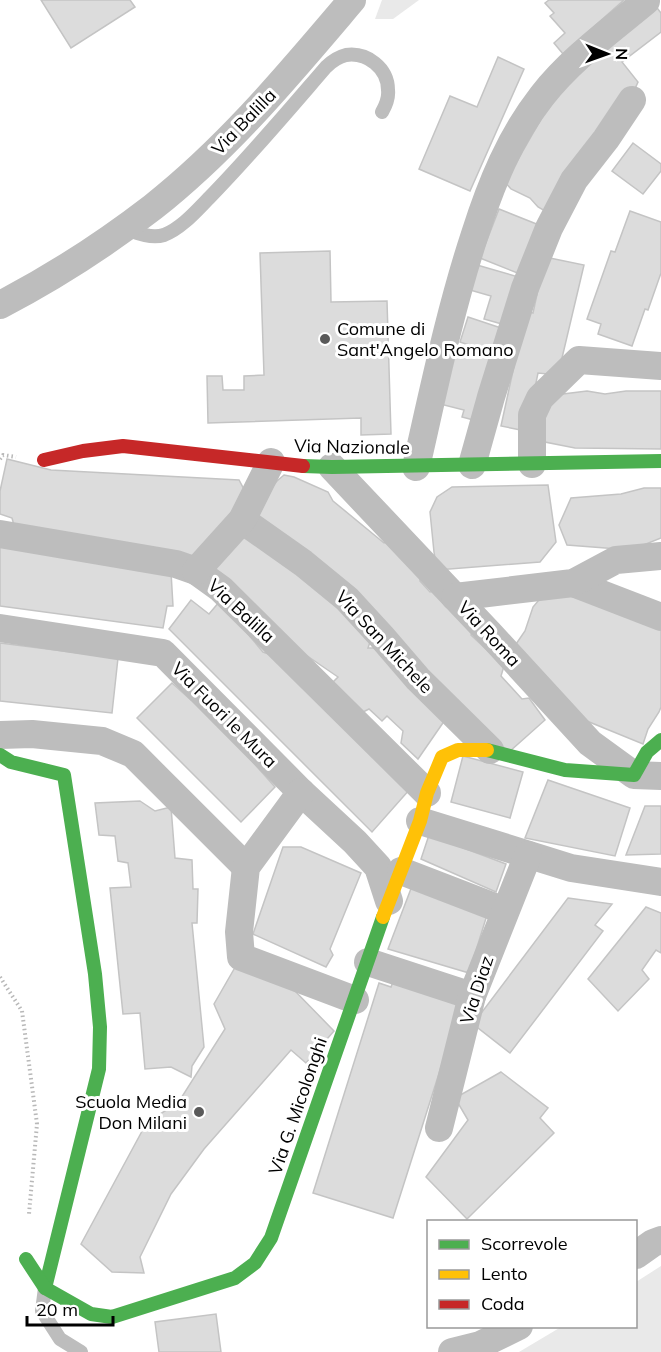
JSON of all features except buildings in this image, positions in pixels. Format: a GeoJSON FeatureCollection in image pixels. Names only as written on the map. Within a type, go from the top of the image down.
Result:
{"type":"FeatureCollection","features":[{"type":"Feature","properties":{"kind":"street","name":"Via Balilla"},"geometry":{"type":"LineString","coordinates":[[0,305],[74,263],[154,206],[175,188],[238,130],[352,0]]}},
{"type":"Feature","properties":{"kind":"street"},"geometry":{"type":"LineString","coordinates":[[416,467],[459,284],[493,181],[511,143],[526,117],[564,70],[646,1]]}},
{"type":"Feature","properties":{"kind":"street"},"geometry":{"type":"LineString","coordinates":[[472,465],[525,288],[549,228],[574,180],[606,139],[632,100]]}},
{"type":"Feature","properties":{"kind":"street"},"geometry":{"type":"LineString","coordinates":[[532,464],[532,415],[540,398],[579,360],[661,366]]}},
{"type":"Feature","properties":{"kind":"street","name":"Via Nazionale"},"geometry":{"type":"LineString","coordinates":[[44,460],[83,451],[123,446],[332,467],[661,461]]}},
{"type":"Feature","properties":{"kind":"street"},"geometry":{"type":"LineString","coordinates":[[196,571],[242,520],[271,462]]}},
{"type":"Feature","properties":{"kind":"street","name":"Via Roma"},"geometry":{"type":"LineString","coordinates":[[332,467],[590,743],[648,775]]}},
{"type":"Feature","properties":{"kind":"street","name":"Via San Michele"},"geometry":{"type":"LineString","coordinates":[[242,520],[303,563],[346,599],[418,679],[490,750]]}},
{"type":"Feature","properties":{"kind":"street","name":"Via Balilla"},"geometry":{"type":"LineString","coordinates":[[0,534],[176,564],[196,571],[221,589],[427,793]]}},
{"type":"Feature","properties":{"kind":"street"},"geometry":{"type":"LineString","coordinates":[[455,597],[573,583],[616,560],[661,556]]}},
{"type":"Feature","properties":{"kind":"street"},"geometry":{"type":"LineString","coordinates":[[573,583],[661,617]]}},
{"type":"Feature","properties":{"kind":"street","name":"Via Fuori le Mura"},"geometry":{"type":"LineString","coordinates":[[0,628],[163,653],[378,867],[390,901]]}},
{"type":"Feature","properties":{"kind":"street"},"geometry":{"type":"LineString","coordinates":[[0,735],[32,734],[102,741],[133,754],[246,867]]}},
{"type":"Feature","properties":{"kind":"street"},"geometry":{"type":"LineString","coordinates":[[648,775],[647,752],[661,740]]}},
{"type":"Feature","properties":{"kind":"street","name":"Via G. Micolonghi"},"geometry":{"type":"LineString","coordinates":[[26,1259],[45,1288],[91,1314],[112,1317],[235,1278],[255,1263],[271,1238],[420,821],[427,793],[442,757],[458,750],[490,750],[565,770],[648,775]]}},
{"type":"Feature","properties":{"kind":"street"},"geometry":{"type":"LineString","coordinates":[[0,755],[11,762],[64,775],[95,974],[100,1027],[99,1069],[45,1288]]}},
{"type":"Feature","properties":{"kind":"street"},"geometry":{"type":"LineString","coordinates":[[301,792],[246,867],[239,932],[241,957],[355,1000]]}},
{"type":"Feature","properties":{"kind":"street"},"geometry":{"type":"LineString","coordinates":[[420,821],[524,866],[661,899]]}},
{"type":"Feature","properties":{"kind":"street"},"geometry":{"type":"LineString","coordinates":[[524,866],[572,868],[661,882]]}},
{"type":"Feature","properties":{"kind":"street","name":"Via Diaz"},"geometry":{"type":"LineString","coordinates":[[439,1128],[472,996],[524,866]]}},
{"type":"Feature","properties":{"kind":"street"},"geometry":{"type":"LineString","coordinates":[[401,871],[505,911]]}},
{"type":"Feature","properties":{"kind":"street"},"geometry":{"type":"LineString","coordinates":[[368,962],[472,996]]}},
{"type":"Feature","properties":{"kind":"street"},"geometry":{"type":"LineString","coordinates":[[637,1254],[661,1240]]}},
{"type":"Feature","properties":{"kind":"street"},"geometry":{"type":"LineString","coordinates":[[452,1352],[480,1345],[515,1328]]}},
{"type":"Feature","properties":{"kind":"lane"},"geometry":{"type":"LineString","coordinates":[[124,228],[150,236],[163,235],[184,222],[239,166],[334,60],[346,55],[358,55],[370,59],[379,67],[386,77],[388,89],[387,101],[382,112]]}},
{"type":"Feature","properties":{"kind":"lane"},"geometry":{"type":"LineString","coordinates":[[45,1288],[42,1311],[60,1339],[81,1352]]}},
{"type":"Feature","properties":{"kind":"path"},"geometry":{"type":"LineString","coordinates":[[0,977],[22,1011],[37,1124],[29,1214]]}},
{"type":"Feature","properties":{"kind":"shaded area"},"geometry":{"type":"Polygon","coordinates":[[[382,0],[419,0],[393,19],[375,19],[382,0]]]}},
{"type":"Feature","properties":{"kind":"shaded area"},"geometry":{"type":"Polygon","coordinates":[[[661,1266],[661,1352],[519,1352],[559,1328],[637,1328],[637,1281],[661,1266]]]}},
{"type":"Feature","properties":{"kind":"traffic: fast"},"geometry":{"type":"LineString","coordinates":[[303,466],[661,461]]}},
{"type":"Feature","properties":{"kind":"traffic: fast"},"geometry":{"type":"LineString","coordinates":[[487,750],[565,770],[634,775],[647,752],[661,740]]}},
{"type":"Feature","properties":{"kind":"traffic: fast"},"geometry":{"type":"LineString","coordinates":[[0,755],[11,762],[64,775],[95,974],[100,1027],[99,1069],[45,1288]]}},
{"type":"Feature","properties":{"kind":"traffic: fast"},"geometry":{"type":"LineString","coordinates":[[26,1259],[45,1288],[91,1314],[112,1317],[235,1278],[255,1263],[271,1238],[383,917]]}},
{"type":"Feature","properties":{"kind":"traffic: slow"},"geometry":{"type":"LineString","coordinates":[[383,917],[442,757],[458,750],[487,750]]}},
{"type":"Feature","properties":{"kind":"traffic: jam"},"geometry":{"type":"LineString","coordinates":[[44,460],[83,451],[123,446],[303,466]]}},
{"type":"Feature","properties":{"kind":"place","name":"Comune di Sant'Angelo Romano"},"geometry":{"type":"Point","coordinates":[325,339]}},
{"type":"Feature","properties":{"kind":"place","name":"Scuola Media Don Milani"},"geometry":{"type":"Point","coordinates":[199,1112]}}]}
